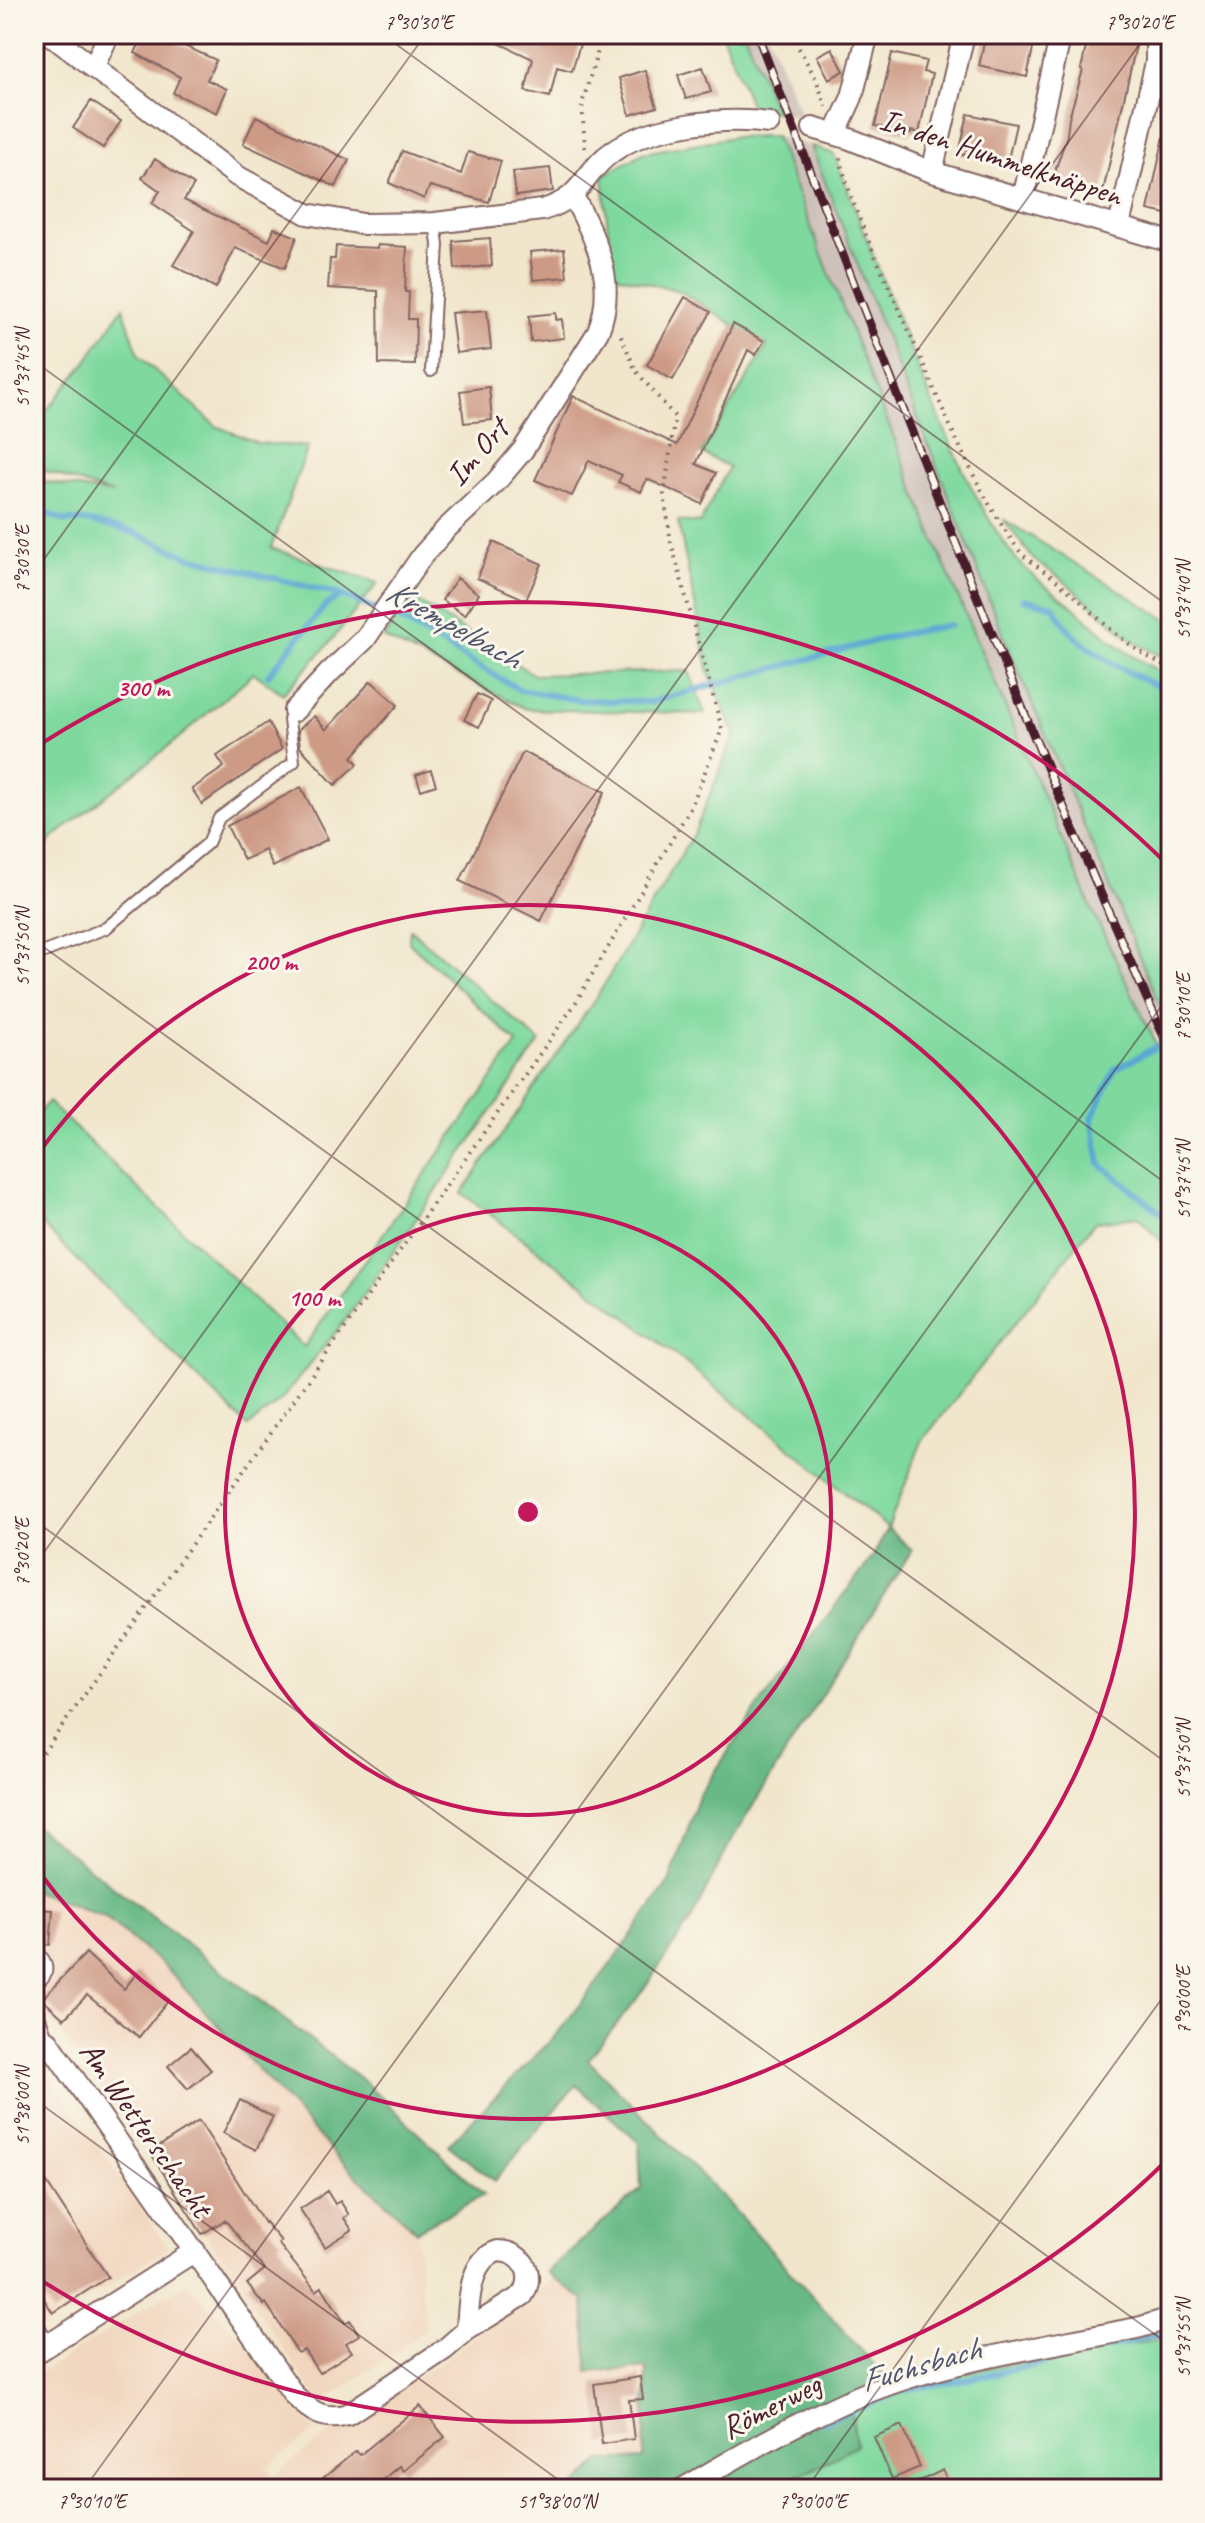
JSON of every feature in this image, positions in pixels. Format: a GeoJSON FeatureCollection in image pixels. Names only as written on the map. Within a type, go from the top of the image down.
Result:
{"type":"FeatureCollection","features":[{"type":"Feature","properties":{"kind":"street"},"geometry":{"type":"LineString","coordinates":[[49,34],[237,176],[307,214],[363,224],[435,223],[542,210],[560,205],[573,196],[610,153],[635,139],[689,125],[744,120],[769,123]]}},
{"type":"Feature","properties":{"kind":"street"},"geometry":{"type":"LineString","coordinates":[[93,68],[109,34]]}},
{"type":"Feature","properties":{"kind":"street"},"geometry":{"type":"LineString","coordinates":[[835,134],[852,97],[868,34]]}},
{"type":"Feature","properties":{"kind":"street"},"geometry":{"type":"LineString","coordinates":[[932,172],[964,34]]}},
{"type":"Feature","properties":{"kind":"street"},"geometry":{"type":"LineString","coordinates":[[1023,198],[1061,34]]}},
{"type":"Feature","properties":{"kind":"street"},"geometry":{"type":"LineString","coordinates":[[1119,226],[1156,62],[1156,34]]}},
{"type":"Feature","properties":{"kind":"street","name":"In den Hummelknäppen"},"geometry":{"type":"LineString","coordinates":[[813,128],[932,172],[1171,242]]}},
{"type":"Feature","properties":{"kind":"street","name":"Im Ort"},"geometry":{"type":"LineString","coordinates":[[294,711],[365,639],[438,538],[496,482],[523,450],[598,332],[605,313],[606,287],[597,242],[573,196]]}},
{"type":"Feature","properties":{"kind":"street","name":"Am Wetterschacht"},"geometry":{"type":"LineString","coordinates":[[48,2041],[306,2408],[320,2416],[335,2418],[348,2414],[445,2349],[467,2330]]}},
{"type":"Feature","properties":{"kind":"street","name":"Am Wetterschacht"},"geometry":{"type":"LineString","coordinates":[[42,2349],[195,2251]]}},
{"type":"Feature","properties":{"kind":"street","name":"Römerweg"},"geometry":{"type":"LineString","coordinates":[[682,2489],[783,2430],[892,2384],[956,2366],[1171,2318]]}},
{"type":"Feature","properties":{"kind":"lane"},"geometry":{"type":"LineString","coordinates":[[431,371],[438,244],[435,223]]}},
{"type":"Feature","properties":{"kind":"lane"},"geometry":{"type":"LineString","coordinates":[[34,956],[106,928],[208,843],[219,818],[294,762],[289,720],[294,711]]}},
{"type":"Feature","properties":{"kind":"lane"},"geometry":{"type":"LineString","coordinates":[[34,1951],[44,1957],[47,1965],[46,1975],[34,1983]]}},
{"type":"Feature","properties":{"kind":"lane"},"geometry":{"type":"LineString","coordinates":[[34,2000],[48,2041]]}},
{"type":"Feature","properties":{"kind":"lane"},"geometry":{"type":"LineString","coordinates":[[34,2319],[42,2349]]}},
{"type":"Feature","properties":{"kind":"lane"},"geometry":{"type":"LineString","coordinates":[[34,2481],[40,2489]]}},
{"type":"Feature","properties":{"kind":"path"},"geometry":{"type":"LineString","coordinates":[[591,176],[582,104],[603,34]]}},
{"type":"Feature","properties":{"kind":"path"},"geometry":{"type":"LineString","coordinates":[[791,34],[816,79],[835,134],[844,174],[879,263],[943,408],[999,521],[1021,553],[1087,610],[1121,639],[1171,668]]}},
{"type":"Feature","properties":{"kind":"path"},"geometry":{"type":"LineString","coordinates":[[34,1766],[573,1007],[691,807],[722,729],[671,542],[664,495],[675,417],[636,371],[619,331],[605,313]]}},
{"type":"Feature","properties":{"kind":"shaded area"},"geometry":{"type":"Polygon","coordinates":[[[745,34],[768,34],[802,117],[776,112],[745,34]]]}},
{"type":"Feature","properties":{"kind":"shaded area"},"geometry":{"type":"Polygon","coordinates":[[[775,136],[811,146],[1000,627],[1169,1028],[1153,1035],[1094,914],[941,557],[775,136]]]}},
{"type":"Feature","properties":{"kind":"shaded area"},"geometry":{"type":"Polygon","coordinates":[[[34,1891],[105,1917],[166,1968],[340,2160],[416,2231],[426,2330],[321,2404],[138,2136],[50,2020],[34,2031],[34,1891]]]}},
{"type":"Feature","properties":{"kind":"shaded area"},"geometry":{"type":"Polygon","coordinates":[[[34,2054],[169,2248],[34,2332],[34,2054]]]}},
{"type":"Feature","properties":{"kind":"shaded area"},"geometry":{"type":"Polygon","coordinates":[[[554,2278],[584,2300],[588,2372],[647,2368],[644,2459],[600,2461],[572,2489],[283,2489],[274,2475],[322,2439],[438,2364],[554,2278]]]}},
{"type":"Feature","properties":{"kind":"shaded area"},"geometry":{"type":"Polygon","coordinates":[[[186,2283],[250,2346],[315,2431],[268,2467],[279,2489],[34,2489],[34,2376],[186,2283]]]}},
{"type":"Feature","properties":{"kind":"green space"},"geometry":{"type":"Polygon","coordinates":[[[722,34],[745,34],[776,112],[751,107],[722,34]]]}},
{"type":"Feature","properties":{"kind":"green space"},"geometry":{"type":"Polygon","coordinates":[[[775,136],[941,557],[1094,914],[1171,1075],[1171,1251],[1138,1217],[1095,1222],[922,1441],[888,1528],[676,1355],[462,1193],[598,995],[695,831],[735,734],[709,673],[678,521],[700,523],[729,467],[701,453],[767,346],[680,291],[612,274],[603,176],[643,153],[733,137],[775,136]]]}},
{"type":"Feature","properties":{"kind":"green space"},"geometry":{"type":"Polygon","coordinates":[[[811,146],[834,154],[928,392],[967,478],[1002,540],[1029,572],[1109,639],[1132,656],[1171,676],[1171,1032],[1000,627],[811,146]]]}},
{"type":"Feature","properties":{"kind":"green space"},"geometry":{"type":"Polygon","coordinates":[[[123,307],[139,356],[216,426],[258,443],[308,447],[271,548],[378,583],[283,694],[254,673],[174,742],[56,835],[34,859],[34,480],[113,494],[34,467],[34,426],[85,364],[123,307]]]}},
{"type":"Feature","properties":{"kind":"green space"},"geometry":{"type":"Polygon","coordinates":[[[1003,519],[1171,622],[1171,661],[1134,642],[1063,580],[1034,560],[1003,519]]]}},
{"type":"Feature","properties":{"kind":"green space"},"geometry":{"type":"Polygon","coordinates":[[[409,596],[534,675],[689,671],[705,714],[526,709],[384,638],[409,596]]]}},
{"type":"Feature","properties":{"kind":"green space"},"geometry":{"type":"Polygon","coordinates":[[[410,929],[540,1042],[345,1321],[281,1400],[248,1427],[34,1217],[34,1118],[48,1102],[304,1347],[517,1043],[409,942],[410,929]]]}},
{"type":"Feature","properties":{"kind":"green space"},"geometry":{"type":"Polygon","coordinates":[[[888,1528],[912,1550],[731,1841],[691,1920],[636,2000],[588,2060],[717,2191],[892,2384],[850,2400],[856,2445],[816,2468],[764,2489],[572,2489],[600,2461],[644,2459],[647,2368],[588,2372],[584,2300],[546,2272],[641,2189],[639,2143],[576,2085],[494,2181],[448,2145],[557,2034],[616,1957],[670,1880],[699,1796],[761,1702],[872,1558],[888,1528]]]}},
{"type":"Feature","properties":{"kind":"green space"},"geometry":{"type":"Polygon","coordinates":[[[34,1825],[366,2083],[484,2195],[416,2231],[340,2160],[166,1968],[105,1917],[34,1891],[34,1825]]]}},
{"type":"Feature","properties":{"kind":"green space"},"geometry":{"type":"Polygon","coordinates":[[[1171,2335],[1171,2489],[764,2489],[816,2468],[850,2400],[892,2384],[1148,2342],[1171,2335]]]}},
{"type":"Feature","properties":{"kind":"building"},"geometry":{"type":"Polygon","coordinates":[[[144,34],[174,34],[171,40],[216,60],[207,80],[227,89],[217,113],[173,93],[180,77],[135,53],[144,34]]]}},
{"type":"Feature","properties":{"kind":"building"},"geometry":{"type":"Polygon","coordinates":[[[479,34],[583,34],[572,71],[557,67],[550,97],[525,91],[533,59],[479,34]]]}},
{"type":"Feature","properties":{"kind":"building"},"geometry":{"type":"Polygon","coordinates":[[[986,34],[1036,34],[1027,77],[979,66],[986,34]]]}},
{"type":"Feature","properties":{"kind":"building"},"geometry":{"type":"Polygon","coordinates":[[[1089,34],[1106,34],[1137,41],[1102,196],[1055,185],[1056,168],[1067,135],[1089,34]]]}},
{"type":"Feature","properties":{"kind":"building"},"geometry":{"type":"Polygon","coordinates":[[[832,48],[844,71],[829,79],[817,56],[832,48]]]}},
{"type":"Feature","properties":{"kind":"building"},"geometry":{"type":"Polygon","coordinates":[[[892,53],[926,61],[923,72],[932,74],[919,133],[875,126],[892,53]]]}},
{"type":"Feature","properties":{"kind":"building"},"geometry":{"type":"Polygon","coordinates":[[[703,67],[711,92],[686,99],[678,75],[703,67]]]}},
{"type":"Feature","properties":{"kind":"building"},"geometry":{"type":"Polygon","coordinates":[[[645,70],[657,107],[630,115],[619,78],[645,70]]]}},
{"type":"Feature","properties":{"kind":"building"},"geometry":{"type":"Polygon","coordinates":[[[91,101],[121,121],[103,148],[73,128],[91,101]]]}},
{"type":"Feature","properties":{"kind":"building"},"geometry":{"type":"Polygon","coordinates":[[[968,114],[1016,124],[1007,164],[959,154],[968,114]]]}},
{"type":"Feature","properties":{"kind":"building"},"geometry":{"type":"Polygon","coordinates":[[[256,116],[349,160],[336,187],[243,144],[256,116]]]}},
{"type":"Feature","properties":{"kind":"building"},"geometry":{"type":"Polygon","coordinates":[[[1164,136],[1171,137],[1171,215],[1148,210],[1164,136]]]}},
{"type":"Feature","properties":{"kind":"building"},"geometry":{"type":"Polygon","coordinates":[[[402,151],[461,174],[468,152],[501,161],[489,202],[430,186],[424,199],[389,183],[402,151]]]}},
{"type":"Feature","properties":{"kind":"building"},"geometry":{"type":"Polygon","coordinates":[[[155,159],[194,185],[184,200],[269,241],[274,228],[297,237],[285,268],[235,248],[216,288],[173,265],[194,231],[152,203],[160,191],[142,178],[155,159]]]}},
{"type":"Feature","properties":{"kind":"building"},"geometry":{"type":"Polygon","coordinates":[[[550,168],[553,191],[516,196],[513,172],[550,168]]]}},
{"type":"Feature","properties":{"kind":"building"},"geometry":{"type":"Polygon","coordinates":[[[490,238],[492,266],[455,269],[453,241],[490,238]]]}},
{"type":"Feature","properties":{"kind":"building"},"geometry":{"type":"Polygon","coordinates":[[[378,245],[407,247],[405,292],[409,292],[408,319],[416,319],[415,365],[379,364],[378,291],[328,288],[330,259],[335,259],[336,246],[377,248],[378,245]]]}},
{"type":"Feature","properties":{"kind":"building"},"geometry":{"type":"Polygon","coordinates":[[[564,249],[567,277],[533,280],[530,252],[564,249]]]}},
{"type":"Feature","properties":{"kind":"building"},"geometry":{"type":"Polygon","coordinates":[[[685,297],[711,312],[673,380],[647,365],[685,297]]]}},
{"type":"Feature","properties":{"kind":"building"},"geometry":{"type":"Polygon","coordinates":[[[487,310],[491,349],[456,353],[451,313],[487,310]]]}},
{"type":"Feature","properties":{"kind":"building"},"geometry":{"type":"Polygon","coordinates":[[[556,313],[556,320],[562,319],[564,338],[531,342],[529,316],[556,313]]]}},
{"type":"Feature","properties":{"kind":"building"},"geometry":{"type":"Polygon","coordinates":[[[733,324],[764,341],[756,355],[748,350],[696,464],[716,473],[702,504],[647,479],[641,492],[618,482],[622,475],[589,460],[572,496],[535,480],[573,396],[677,445],[733,324]]]}},
{"type":"Feature","properties":{"kind":"building"},"geometry":{"type":"Polygon","coordinates":[[[489,387],[492,420],[464,423],[460,391],[489,387]]]}},
{"type":"Feature","properties":{"kind":"building"},"geometry":{"type":"Polygon","coordinates":[[[493,542],[542,564],[526,600],[477,578],[493,542]]]}},
{"type":"Feature","properties":{"kind":"building"},"geometry":{"type":"Polygon","coordinates":[[[457,578],[479,594],[465,615],[442,600],[457,578]]]}},
{"type":"Feature","properties":{"kind":"building"},"geometry":{"type":"Polygon","coordinates":[[[371,681],[398,705],[352,757],[358,764],[335,785],[300,747],[298,730],[314,716],[326,730],[371,681]]]}},
{"type":"Feature","properties":{"kind":"building"},"geometry":{"type":"Polygon","coordinates":[[[477,694],[491,701],[479,727],[464,720],[477,694]]]}},
{"type":"Feature","properties":{"kind":"building"},"geometry":{"type":"Polygon","coordinates":[[[268,722],[282,749],[202,804],[192,789],[224,767],[217,756],[268,722]]]}},
{"type":"Feature","properties":{"kind":"building"},"geometry":{"type":"Polygon","coordinates":[[[523,752],[605,792],[541,921],[460,881],[523,752]]]}},
{"type":"Feature","properties":{"kind":"building"},"geometry":{"type":"Polygon","coordinates":[[[431,770],[436,785],[421,790],[416,775],[431,770]]]}},
{"type":"Feature","properties":{"kind":"building"},"geometry":{"type":"Polygon","coordinates":[[[301,787],[328,839],[273,867],[265,850],[244,860],[227,826],[301,787]]]}},
{"type":"Feature","properties":{"kind":"building"},"geometry":{"type":"Polygon","coordinates":[[[34,1909],[53,1910],[50,1945],[34,1943],[34,1909]]]}},
{"type":"Feature","properties":{"kind":"building"},"geometry":{"type":"Polygon","coordinates":[[[86,1953],[124,1989],[137,1973],[169,2000],[139,2037],[87,1995],[64,2019],[42,1999],[86,1953]]]}},
{"type":"Feature","properties":{"kind":"building"},"geometry":{"type":"Polygon","coordinates":[[[191,2047],[211,2070],[188,2089],[168,2066],[191,2047]]]}},
{"type":"Feature","properties":{"kind":"building"},"geometry":{"type":"Polygon","coordinates":[[[240,2100],[273,2117],[256,2150],[223,2133],[240,2100]]]}},
{"type":"Feature","properties":{"kind":"building"},"geometry":{"type":"Polygon","coordinates":[[[199,2121],[264,2223],[281,2241],[278,2243],[316,2291],[322,2287],[345,2323],[350,2320],[359,2335],[346,2343],[352,2352],[319,2373],[304,2350],[298,2353],[266,2303],[264,2305],[247,2284],[265,2269],[225,2220],[202,2234],[150,2152],[199,2121]]]}},
{"type":"Feature","properties":{"kind":"building"},"geometry":{"type":"Polygon","coordinates":[[[34,2163],[108,2277],[53,2313],[34,2283],[34,2163]]]}},
{"type":"Feature","properties":{"kind":"building"},"geometry":{"type":"Polygon","coordinates":[[[327,2191],[335,2204],[340,2201],[349,2215],[344,2218],[352,2230],[325,2247],[300,2209],[327,2191]]]}},
{"type":"Feature","properties":{"kind":"building"},"geometry":{"type":"Polygon","coordinates":[[[640,2377],[643,2399],[629,2400],[634,2439],[602,2444],[594,2384],[640,2377]]]}},
{"type":"Feature","properties":{"kind":"building"},"geometry":{"type":"Polygon","coordinates":[[[420,2406],[445,2437],[403,2471],[399,2466],[372,2489],[330,2489],[322,2479],[356,2451],[360,2455],[420,2406]]]}},
{"type":"Feature","properties":{"kind":"building"},"geometry":{"type":"Polygon","coordinates":[[[902,2425],[920,2467],[892,2479],[874,2437],[902,2425]]]}},
{"type":"Feature","properties":{"kind":"building"},"geometry":{"type":"Polygon","coordinates":[[[943,2470],[951,2489],[903,2489],[943,2470]]]}},
{"type":"Feature","properties":{"kind":"waterway","name":"Krempelbach"},"geometry":{"type":"LineString","coordinates":[[34,508],[65,521],[86,521],[135,533],[186,556],[341,595],[399,619],[520,690],[579,700],[651,702],[897,635],[950,625]]}},
{"type":"Feature","properties":{"kind":"waterway"},"geometry":{"type":"LineString","coordinates":[[268,675],[325,606],[341,595]]}},
{"type":"Feature","properties":{"kind":"waterway","name":"Krempelbach"},"geometry":{"type":"LineString","coordinates":[[1023,599],[1053,606],[1068,629],[1092,650],[1132,674],[1171,691]]}},
{"type":"Feature","properties":{"kind":"waterway","name":"Fuchsbach"},"geometry":{"type":"LineString","coordinates":[[1171,1039],[1115,1069],[1092,1118],[1100,1164],[1171,1221]]}},
{"type":"Feature","properties":{"kind":"waterway","name":"Fuchsbach"},"geometry":{"type":"LineString","coordinates":[[824,2422],[904,2390],[999,2373],[1171,2330]]}},
{"type":"Feature","properties":{"kind":"railway"},"geometry":{"type":"LineString","coordinates":[[757,34],[1008,673],[1171,1052]]}}]}
